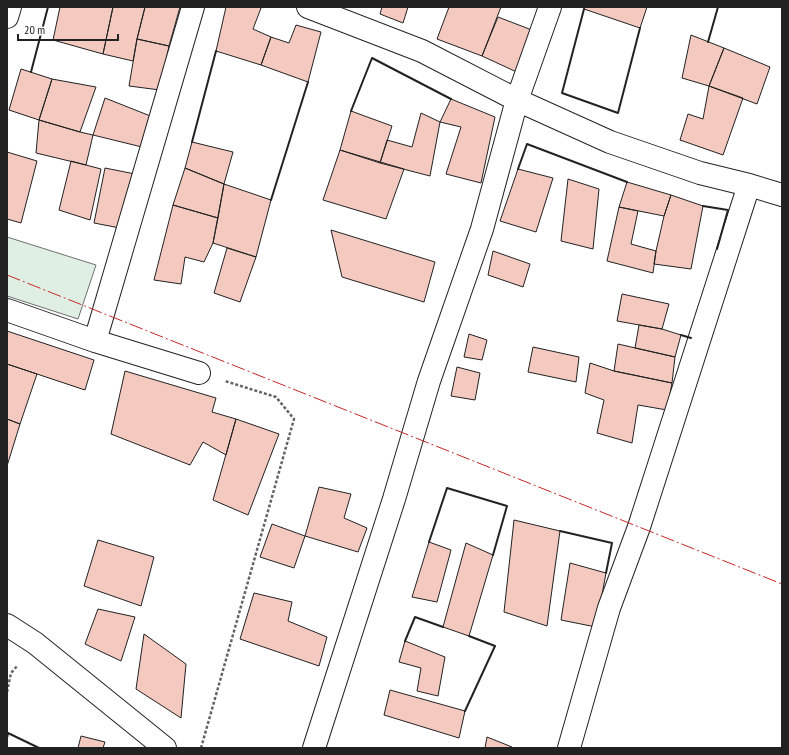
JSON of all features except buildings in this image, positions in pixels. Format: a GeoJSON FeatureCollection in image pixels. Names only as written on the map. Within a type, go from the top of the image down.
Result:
{"type":"FeatureCollection","features":[{"type":"Feature","properties":{"kind":"street"},"geometry":{"type":"LineString","coordinates":[[7,17],[10,7]]}},
{"type":"Feature","properties":{"kind":"street"},"geometry":{"type":"LineString","coordinates":[[95,341],[193,7]]}},
{"type":"Feature","properties":{"kind":"street"},"geometry":{"type":"LineString","coordinates":[[308,7],[422,51],[517,100],[610,142],[700,173],[782,194]]}},
{"type":"Feature","properties":{"kind":"street"},"geometry":{"type":"LineString","coordinates":[[314,748],[394,499],[429,381],[482,229],[517,100],[550,7]]}},
{"type":"Feature","properties":{"kind":"street"},"geometry":{"type":"LineString","coordinates":[[569,748],[609,608],[639,527],[750,185]]}},
{"type":"Feature","properties":{"kind":"street"},"geometry":{"type":"LineString","coordinates":[[7,310],[95,341],[199,373]]}},
{"type":"Feature","properties":{"kind":"street"},"geometry":{"type":"LineString","coordinates":[[7,624],[35,643],[165,748]]}},
{"type":"Feature","properties":{"kind":"path"},"geometry":{"type":"LineString","coordinates":[[199,373],[276,397],[294,419],[201,748]]}},
{"type":"Feature","properties":{"kind":"green space"},"geometry":{"type":"Polygon","coordinates":[[[7,237],[96,265],[78,319],[7,296],[7,237]]]}},
{"type":"Feature","properties":{"kind":"wall"},"geometry":{"type":"LineString","coordinates":[[31,72],[48,7]]}},
{"type":"Feature","properties":{"kind":"wall"},"geometry":{"type":"LineString","coordinates":[[708,42],[718,7]]}},
{"type":"Feature","properties":{"kind":"wall"},"geometry":{"type":"LineString","coordinates":[[584,9],[562,93],[618,113],[640,28]]}},
{"type":"Feature","properties":{"kind":"wall"},"geometry":{"type":"LineString","coordinates":[[192,142],[216,51]]}},
{"type":"Feature","properties":{"kind":"wall"},"geometry":{"type":"LineString","coordinates":[[351,111],[372,58],[451,99]]}},
{"type":"Feature","properties":{"kind":"wall"},"geometry":{"type":"LineString","coordinates":[[271,200],[308,82]]}},
{"type":"Feature","properties":{"kind":"wall"},"geometry":{"type":"LineString","coordinates":[[518,169],[527,144],[627,182]]}},
{"type":"Feature","properties":{"kind":"wall"},"geometry":{"type":"LineString","coordinates":[[703,206],[728,210],[717,249]]}},
{"type":"Feature","properties":{"kind":"wall"},"geometry":{"type":"LineString","coordinates":[[681,335],[691,338]]}},
{"type":"Feature","properties":{"kind":"wall"},"geometry":{"type":"LineString","coordinates":[[429,542],[447,488],[507,506],[493,555]]}},
{"type":"Feature","properties":{"kind":"wall"},"geometry":{"type":"LineString","coordinates":[[560,531],[612,543],[606,573]]}},
{"type":"Feature","properties":{"kind":"wall"},"geometry":{"type":"LineString","coordinates":[[405,641],[415,617],[443,627]]}},
{"type":"Feature","properties":{"kind":"wall"},"geometry":{"type":"LineString","coordinates":[[465,711],[495,646],[469,636]]}},
{"type":"Feature","properties":{"kind":"wall"},"geometry":{"type":"LineString","coordinates":[[7,738],[8,733],[39,748]]}},
{"type":"Feature","properties":{"kind":"power"},"geometry":{"type":"LineString","coordinates":[[7,275],[782,584]]}}]}
